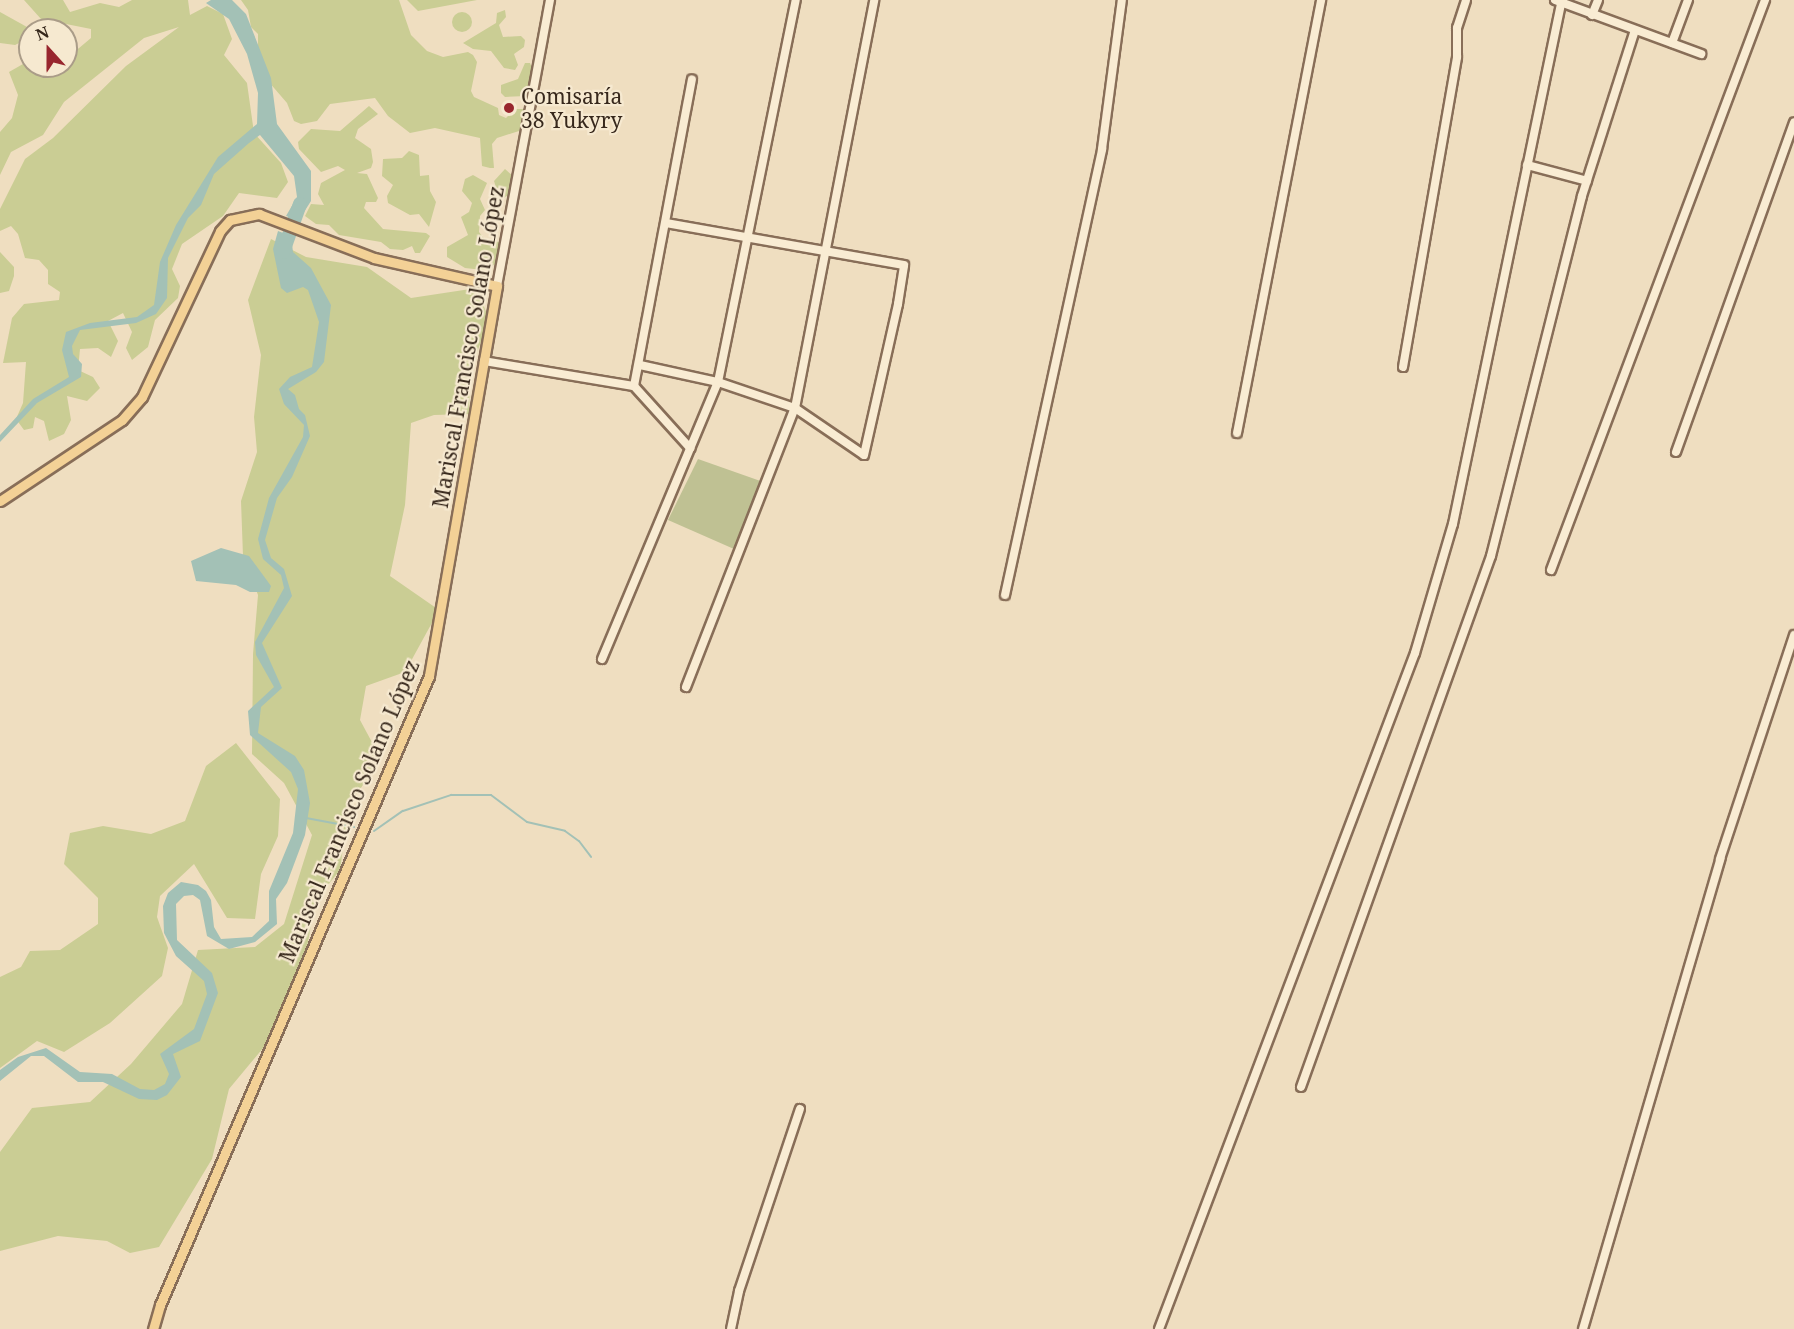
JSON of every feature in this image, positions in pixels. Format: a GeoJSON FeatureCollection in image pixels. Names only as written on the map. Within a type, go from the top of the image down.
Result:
{"type":"FeatureCollection","features":[{"type":"Feature","properties":{"kind":"main road"},"geometry":{"type":"LineString","coordinates":[[0,501],[123,420],[142,397],[220,231],[230,220],[243,215],[272,218],[375,258],[497,286]]}},
{"type":"Feature","properties":{"kind":"main road","name":"Mariscal Francisco Solano López"},"geometry":{"type":"LineString","coordinates":[[153,1329],[160,1305],[423,691],[497,286]]}},
{"type":"Feature","properties":{"kind":"street","name":"Mariscal Francisco Solano López"},"geometry":{"type":"LineString","coordinates":[[497,286],[550,0]]}},
{"type":"Feature","properties":{"kind":"street"},"geometry":{"type":"LineString","coordinates":[[602,659],[718,382],[750,238],[796,0]]}},
{"type":"Feature","properties":{"kind":"street"},"geometry":{"type":"LineString","coordinates":[[686,687],[795,408],[874,0]]}},
{"type":"Feature","properties":{"kind":"street"},"geometry":{"type":"LineString","coordinates":[[1005,595],[1102,149],[1122,0]]}},
{"type":"Feature","properties":{"kind":"street"},"geometry":{"type":"LineString","coordinates":[[1237,434],[1321,0]]}},
{"type":"Feature","properties":{"kind":"street"},"geometry":{"type":"LineString","coordinates":[[1403,367],[1457,57],[1457,28],[1466,0]]}},
{"type":"Feature","properties":{"kind":"street"},"geometry":{"type":"LineString","coordinates":[[1592,15],[1598,0]]}},
{"type":"Feature","properties":{"kind":"street"},"geometry":{"type":"LineString","coordinates":[[1672,43],[1688,0]]}},
{"type":"Feature","properties":{"kind":"street"},"geometry":{"type":"LineString","coordinates":[[1551,570],[1765,0]]}},
{"type":"Feature","properties":{"kind":"street"},"geometry":{"type":"LineString","coordinates":[[1159,1329],[1415,653],[1453,524],[1558,2],[1701,54]]}},
{"type":"Feature","properties":{"kind":"street"},"geometry":{"type":"LineString","coordinates":[[1301,1087],[1491,556],[1587,181],[1635,30]]}},
{"type":"Feature","properties":{"kind":"street"},"geometry":{"type":"LineString","coordinates":[[634,386],[640,365],[692,79]]}},
{"type":"Feature","properties":{"kind":"street"},"geometry":{"type":"LineString","coordinates":[[1676,452],[1794,122]]}},
{"type":"Feature","properties":{"kind":"street"},"geometry":{"type":"LineString","coordinates":[[1527,165],[1587,181]]}},
{"type":"Feature","properties":{"kind":"street"},"geometry":{"type":"LineString","coordinates":[[640,365],[718,382],[795,408],[864,455],[904,265],[666,223]]}},
{"type":"Feature","properties":{"kind":"street"},"geometry":{"type":"LineString","coordinates":[[484,361],[634,386],[690,448]]}},
{"type":"Feature","properties":{"kind":"street"},"geometry":{"type":"LineString","coordinates":[[1583,1329],[1720,859],[1794,635]]}},
{"type":"Feature","properties":{"kind":"street"},"geometry":{"type":"LineString","coordinates":[[731,1329],[739,1291],[800,1109]]}},
{"type":"Feature","properties":{"kind":"green space"},"geometry":{"type":"Polygon","coordinates":[[[24,0],[63,0],[70,12],[100,3],[119,7],[132,0],[188,0],[190,15],[207,6],[223,14],[232,39],[224,55],[247,83],[254,133],[281,163],[288,182],[277,198],[239,193],[223,216],[182,244],[172,269],[180,286],[178,298],[155,320],[148,347],[132,360],[126,348],[132,332],[123,313],[108,321],[118,341],[111,357],[98,348],[80,349],[78,370],[93,377],[100,388],[87,401],[67,396],[71,420],[64,434],[49,441],[44,421],[35,417],[33,428],[24,430],[16,419],[23,403],[26,362],[3,363],[12,318],[24,304],[59,300],[60,292],[48,284],[48,270],[39,260],[25,258],[18,234],[11,226],[0,231],[0,209],[25,159],[53,138],[126,66],[179,27],[144,38],[64,102],[43,135],[11,152],[0,175],[0,132],[12,118],[18,95],[9,72],[18,67],[18,78],[78,78],[78,49],[91,38],[91,29],[78,26],[78,18],[40,18],[24,0]]]}},
{"type":"Feature","properties":{"kind":"green space"},"geometry":{"type":"Polygon","coordinates":[[[241,0],[399,0],[411,35],[427,51],[443,57],[468,52],[473,55],[477,62],[471,91],[474,97],[498,108],[499,115],[506,118],[515,109],[525,109],[525,121],[519,131],[497,138],[492,144],[494,168],[482,166],[480,138],[435,128],[410,133],[388,116],[375,98],[330,104],[317,121],[301,124],[294,121],[287,103],[268,81],[258,53],[258,34],[251,27],[248,10],[241,0]]]}},
{"type":"Feature","properties":{"kind":"green space"},"geometry":{"type":"Polygon","coordinates":[[[407,0],[477,0],[418,11],[407,0]]]}},
{"type":"Feature","properties":{"kind":"green space"},"geometry":{"type":"Polygon","coordinates":[[[505,10],[506,17],[499,25],[503,37],[521,36],[525,40],[524,47],[514,54],[518,65],[515,70],[504,68],[491,51],[473,49],[463,43],[496,23],[497,13],[505,10]]]}},
{"type":"Feature","properties":{"kind":"green space"},"geometry":{"type":"Polygon","coordinates":[[[0,12],[18,22],[18,44],[0,43],[0,12]]]}},
{"type":"Feature","properties":{"kind":"green space"},"geometry":{"type":"Polygon","coordinates":[[[462,12],[469,15],[472,22],[469,29],[462,32],[455,29],[452,22],[455,15],[462,12]]]}},
{"type":"Feature","properties":{"kind":"green space"},"geometry":{"type":"Polygon","coordinates":[[[525,63],[530,63],[534,73],[535,89],[526,96],[505,97],[501,93],[501,85],[518,79],[525,63]]]}},
{"type":"Feature","properties":{"kind":"green space"},"geometry":{"type":"Polygon","coordinates":[[[369,106],[378,114],[358,129],[355,138],[371,149],[373,162],[371,168],[357,173],[367,174],[378,198],[376,202],[366,202],[364,208],[383,229],[426,233],[430,236],[420,253],[415,253],[412,246],[403,250],[390,249],[381,242],[339,235],[329,225],[316,224],[305,216],[311,204],[324,205],[318,194],[321,183],[345,170],[338,166],[321,172],[299,149],[298,142],[311,129],[340,131],[369,106]]]}},
{"type":"Feature","properties":{"kind":"green space"},"geometry":{"type":"Polygon","coordinates":[[[409,151],[419,155],[420,176],[429,175],[430,191],[436,202],[429,227],[419,214],[410,215],[388,203],[387,196],[393,185],[382,176],[383,159],[402,158],[409,151]]]}},
{"type":"Feature","properties":{"kind":"green space"},"geometry":{"type":"Polygon","coordinates":[[[505,169],[514,177],[517,188],[504,198],[498,194],[494,181],[505,169]]]}},
{"type":"Feature","properties":{"kind":"green space"},"geometry":{"type":"Polygon","coordinates":[[[473,175],[487,183],[480,199],[485,210],[480,216],[479,232],[486,241],[501,242],[509,248],[508,258],[483,270],[465,268],[447,257],[447,247],[468,235],[461,217],[469,212],[472,203],[462,191],[465,179],[473,175]]]}},
{"type":"Feature","properties":{"kind":"green space"},"geometry":{"type":"Polygon","coordinates":[[[271,239],[306,257],[367,267],[411,298],[477,288],[489,320],[470,371],[469,414],[434,415],[411,423],[405,505],[390,576],[439,610],[405,672],[366,686],[360,720],[381,759],[349,805],[340,870],[316,900],[300,983],[273,1036],[229,1089],[212,1159],[159,1247],[130,1253],[107,1241],[58,1236],[0,1251],[0,1152],[32,1108],[90,1102],[131,1064],[182,1004],[198,950],[255,947],[284,924],[312,835],[284,783],[252,754],[253,654],[258,595],[243,556],[241,501],[257,452],[254,417],[261,355],[248,300],[271,239]]]}},
{"type":"Feature","properties":{"kind":"green space"},"geometry":{"type":"Polygon","coordinates":[[[0,252],[14,267],[14,276],[9,291],[0,293],[0,252]]]}},
{"type":"Feature","properties":{"kind":"green space"},"geometry":{"type":"Polygon","coordinates":[[[698,459],[766,483],[734,549],[668,520],[698,459]]]}},
{"type":"Feature","properties":{"kind":"green space"},"geometry":{"type":"Polygon","coordinates":[[[236,743],[280,799],[278,836],[261,874],[255,919],[227,918],[194,864],[160,896],[157,917],[168,948],[162,976],[110,1023],[64,1052],[37,1041],[0,1068],[0,977],[21,967],[30,951],[60,950],[98,924],[98,898],[64,864],[70,833],[103,826],[151,834],[185,821],[206,766],[236,743]]]}},
{"type":"Feature","properties":{"kind":"water"},"geometry":{"type":"Polygon","coordinates":[[[211,0],[232,0],[246,14],[271,78],[277,124],[311,171],[311,201],[299,220],[286,216],[297,197],[294,176],[260,135],[249,143],[214,174],[201,205],[188,218],[168,258],[167,298],[156,314],[136,323],[80,330],[72,346],[73,354],[82,364],[81,377],[37,403],[0,442],[0,435],[33,399],[69,377],[62,350],[66,332],[90,323],[137,317],[154,305],[160,262],[176,225],[218,157],[257,124],[258,93],[247,54],[229,19],[206,3],[211,0]]]}},
{"type":"Feature","properties":{"kind":"water"},"geometry":{"type":"Polygon","coordinates":[[[278,231],[291,236],[293,252],[311,268],[331,305],[324,362],[316,372],[288,389],[295,395],[299,409],[305,415],[310,436],[292,477],[277,498],[265,540],[271,558],[284,569],[292,596],[262,643],[282,688],[261,707],[258,733],[295,756],[304,770],[310,803],[305,835],[287,883],[276,899],[277,924],[255,942],[229,949],[207,936],[200,900],[193,895],[184,896],[176,904],[177,940],[212,973],[218,993],[200,1041],[173,1054],[181,1077],[167,1095],[157,1100],[139,1099],[103,1082],[78,1082],[44,1056],[31,1056],[0,1081],[0,1070],[18,1057],[46,1048],[80,1072],[112,1074],[140,1089],[154,1090],[165,1084],[169,1074],[160,1054],[194,1029],[207,994],[204,981],[176,956],[164,933],[163,906],[168,893],[181,882],[198,885],[206,891],[211,900],[214,927],[221,939],[252,937],[269,921],[269,891],[293,833],[298,789],[291,772],[250,735],[248,711],[274,687],[256,655],[255,642],[284,588],[281,575],[263,559],[258,539],[269,498],[303,437],[304,425],[284,404],[279,389],[290,377],[312,367],[319,322],[308,290],[303,287],[287,293],[281,288],[273,249],[278,231]]]}},
{"type":"Feature","properties":{"kind":"water"},"geometry":{"type":"Polygon","coordinates":[[[221,548],[249,556],[271,586],[269,592],[250,592],[236,585],[196,581],[191,561],[221,548]]]}},
{"type":"Feature","properties":{"kind":"waterway"},"geometry":{"type":"LineString","coordinates":[[283,252],[300,204]]}},
{"type":"Feature","properties":{"kind":"waterway"},"geometry":{"type":"LineString","coordinates":[[374,831],[403,811],[451,795],[491,795],[527,822],[565,831],[579,841],[591,857]]}},
{"type":"Feature","properties":{"kind":"waterway"},"geometry":{"type":"LineString","coordinates":[[306,818],[354,827]]}},
{"type":"Feature","properties":{"kind":"place","name":"Comisaría 38 Yukyry"},"geometry":{"type":"Point","coordinates":[509,108]}}]}
